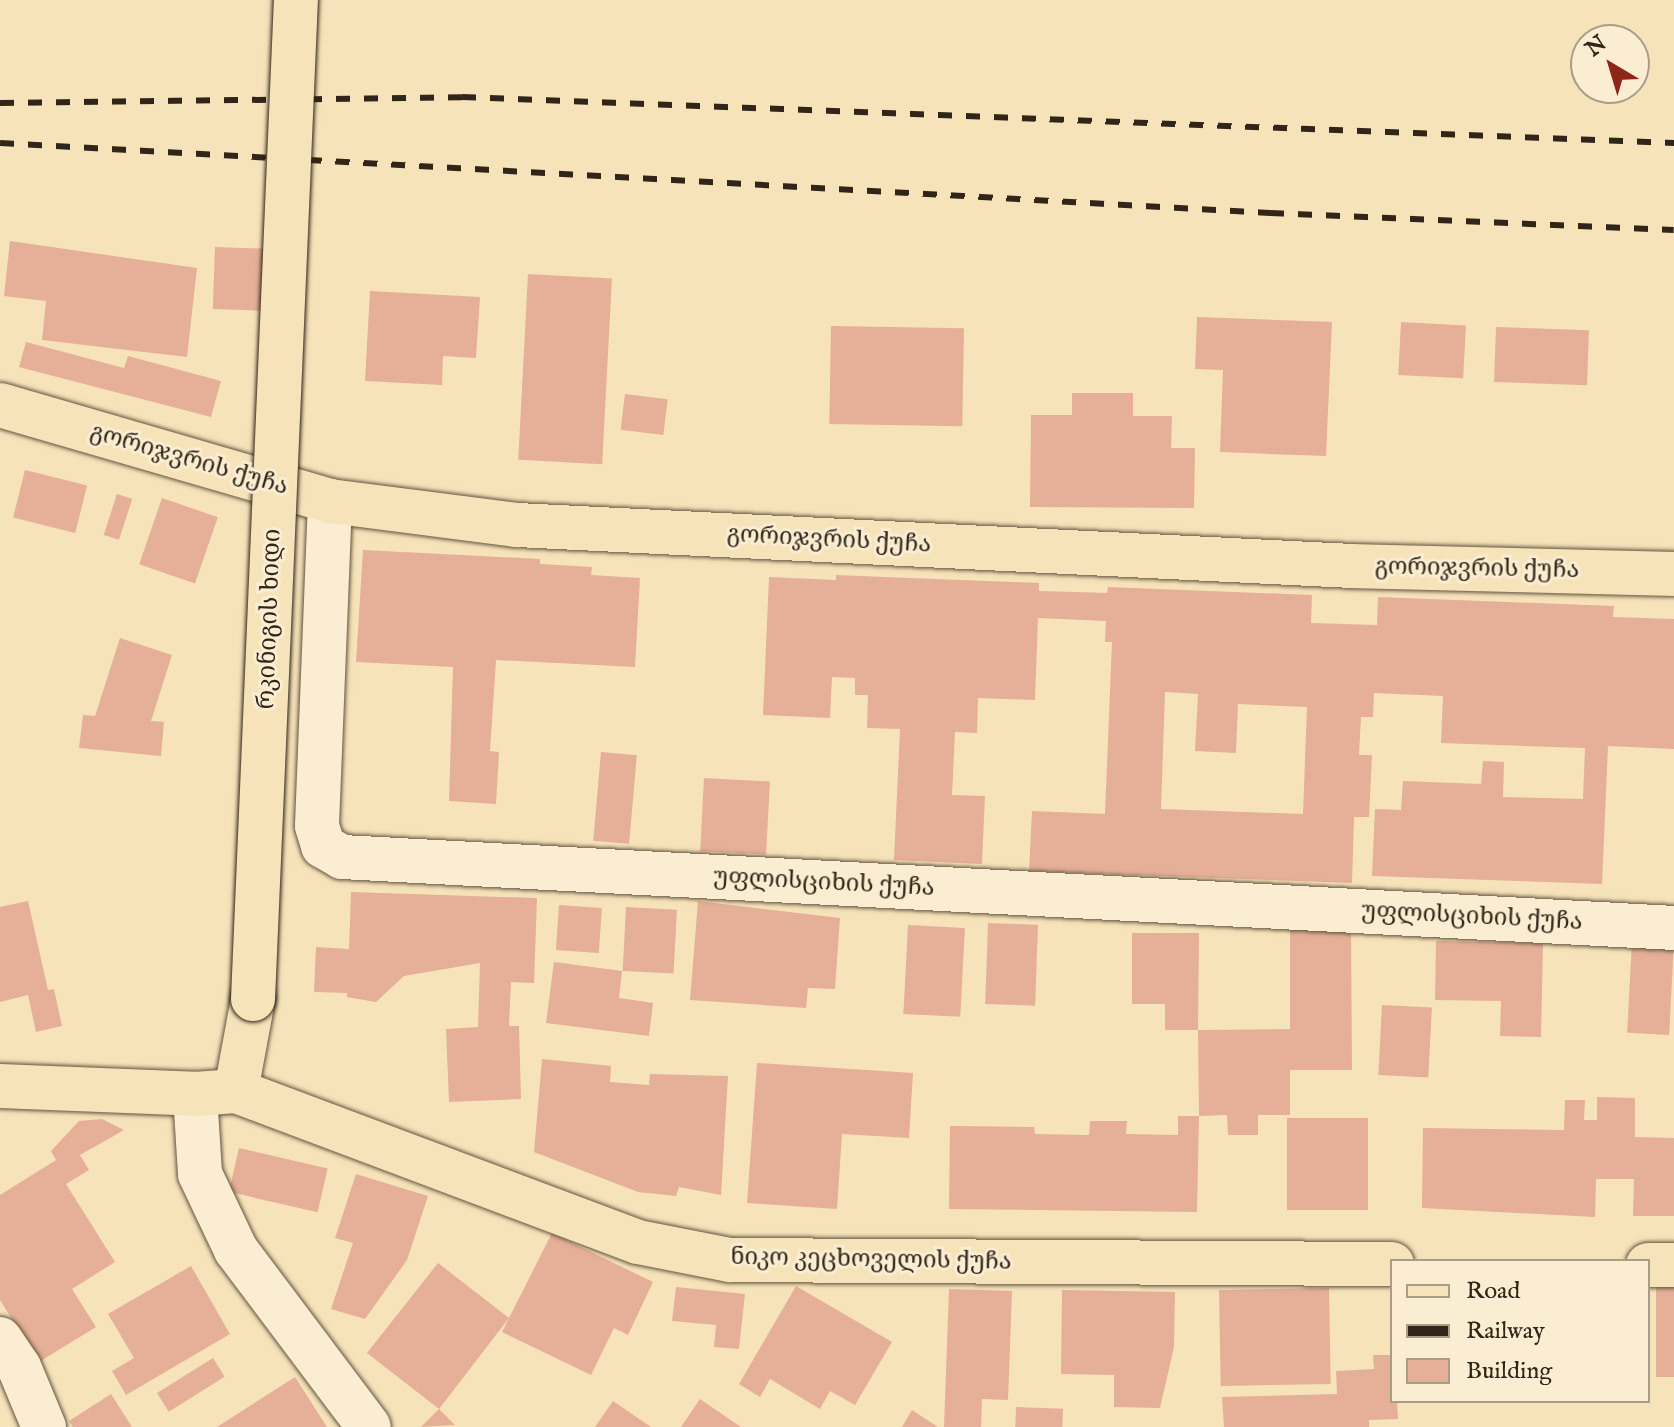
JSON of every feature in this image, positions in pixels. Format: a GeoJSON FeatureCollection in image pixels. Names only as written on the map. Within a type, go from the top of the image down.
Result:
{"type":"FeatureCollection","features":[{"type":"Feature","properties":{"kind":"main road","name":"რკინიგის ხიდი"},"geometry":{"type":"LineString","coordinates":[[216,1093],[253,999],[296,0]]}},
{"type":"Feature","properties":{"kind":"main road","name":"გორიჯვრის ქუჩა"},"geometry":{"type":"LineString","coordinates":[[0,405],[330,501],[517,525],[1351,566],[1674,574]]}},
{"type":"Feature","properties":{"kind":"main road","name":"ნიკო კეცხოველის ქუჩა"},"geometry":{"type":"LineString","coordinates":[[0,1086],[216,1093],[638,1242],[730,1260],[1390,1264]]}},
{"type":"Feature","properties":{"kind":"main road"},"geometry":{"type":"LineString","coordinates":[[1650,1265],[1674,1265]]}},
{"type":"Feature","properties":{"kind":"street","name":"უფლისციხის ქუჩა"},"geometry":{"type":"LineString","coordinates":[[330,501],[317,826],[323,846],[342,857],[1674,928]]}},
{"type":"Feature","properties":{"kind":"street"},"geometry":{"type":"LineString","coordinates":[[216,1093],[200,1174],[236,1250],[369,1427]]}},
{"type":"Feature","properties":{"kind":"street"},"geometry":{"type":"LineString","coordinates":[[0,1339],[19,1367],[44,1427]]}},
{"type":"Feature","properties":{"kind":"building"},"geometry":{"type":"Polygon","coordinates":[[[10,241],[197,268],[187,357],[42,340],[46,301],[4,296],[10,241]]]}},
{"type":"Feature","properties":{"kind":"building"},"geometry":{"type":"Polygon","coordinates":[[[215,247],[285,249],[283,311],[213,309],[215,247]]]}},
{"type":"Feature","properties":{"kind":"building"},"geometry":{"type":"Polygon","coordinates":[[[528,274],[612,278],[602,464],[518,460],[528,274]]]}},
{"type":"Feature","properties":{"kind":"building"},"geometry":{"type":"Polygon","coordinates":[[[370,291],[480,297],[476,358],[443,356],[442,385],[365,381],[370,291]]]}},
{"type":"Feature","properties":{"kind":"building"},"geometry":{"type":"Polygon","coordinates":[[[1197,317],[1332,322],[1326,456],[1220,452],[1223,370],[1195,369],[1197,317]]]}},
{"type":"Feature","properties":{"kind":"building"},"geometry":{"type":"Polygon","coordinates":[[[1401,322],[1466,325],[1463,378],[1398,375],[1401,322]]]}},
{"type":"Feature","properties":{"kind":"building"},"geometry":{"type":"Polygon","coordinates":[[[831,326],[964,328],[962,426],[829,424],[831,326]]]}},
{"type":"Feature","properties":{"kind":"building"},"geometry":{"type":"Polygon","coordinates":[[[1496,327],[1589,330],[1587,385],[1494,382],[1496,327]]]}},
{"type":"Feature","properties":{"kind":"building"},"geometry":{"type":"Polygon","coordinates":[[[26,342],[124,368],[128,356],[221,381],[211,417],[19,367],[26,342]]]}},
{"type":"Feature","properties":{"kind":"building"},"geometry":{"type":"Polygon","coordinates":[[[1072,393],[1133,393],[1133,416],[1172,416],[1171,448],[1195,448],[1194,508],[1030,507],[1031,415],[1072,415],[1072,393]]]}},
{"type":"Feature","properties":{"kind":"building"},"geometry":{"type":"Polygon","coordinates":[[[625,394],[668,399],[663,435],[621,430],[625,394]]]}},
{"type":"Feature","properties":{"kind":"building"},"geometry":{"type":"Polygon","coordinates":[[[25,470],[87,485],[75,533],[13,518],[25,470]]]}},
{"type":"Feature","properties":{"kind":"building"},"geometry":{"type":"Polygon","coordinates":[[[117,494],[132,499],[119,540],[104,535],[117,494]]]}},
{"type":"Feature","properties":{"kind":"building"},"geometry":{"type":"Polygon","coordinates":[[[162,498],[218,517],[195,583],[139,564],[162,498]]]}},
{"type":"Feature","properties":{"kind":"building"},"geometry":{"type":"Polygon","coordinates":[[[363,550],[540,559],[540,564],[592,567],[591,575],[640,578],[635,667],[496,660],[490,751],[499,752],[496,804],[449,801],[453,667],[356,662],[363,550]]]}},
{"type":"Feature","properties":{"kind":"building"},"geometry":{"type":"Polygon","coordinates":[[[836,575],[1039,583],[1039,591],[1107,593],[1108,587],[1312,595],[1311,623],[1377,625],[1378,597],[1614,606],[1613,617],[1674,619],[1674,749],[1608,746],[1602,884],[1372,876],[1375,809],[1401,810],[1403,781],[1481,784],[1483,761],[1504,762],[1503,797],[1583,799],[1585,748],[1441,743],[1443,696],[1374,693],[1373,717],[1361,717],[1359,755],[1372,755],[1369,817],[1354,817],[1352,883],[1029,871],[1032,811],[1105,814],[1112,642],[1105,642],[1106,621],[1038,618],[1035,700],[978,698],[977,733],[955,732],[952,795],[985,796],[982,864],[894,860],[900,729],[867,728],[868,695],[855,695],[855,678],[832,677],[830,718],[763,715],[769,577],[836,580],[836,575]],[[1165,692],[1161,809],[1303,814],[1307,707],[1238,704],[1236,753],[1195,751],[1198,694],[1165,692]]]}},
{"type":"Feature","properties":{"kind":"building"},"geometry":{"type":"Polygon","coordinates":[[[120,638],[172,655],[151,721],[164,722],[161,756],[79,748],[83,715],[95,716],[120,638]]]}},
{"type":"Feature","properties":{"kind":"building"},"geometry":{"type":"Polygon","coordinates":[[[601,752],[637,755],[629,844],[593,841],[601,752]]]}},
{"type":"Feature","properties":{"kind":"building"},"geometry":{"type":"Polygon","coordinates":[[[704,778],[770,781],[766,854],[700,851],[704,778]]]}},
{"type":"Feature","properties":{"kind":"building"},"geometry":{"type":"Polygon","coordinates":[[[351,892],[537,898],[534,983],[511,982],[509,1026],[519,1026],[521,1099],[449,1102],[446,1029],[478,1027],[480,963],[404,976],[376,1002],[347,997],[347,993],[314,992],[316,947],[349,949],[351,892]]]}},
{"type":"Feature","properties":{"kind":"building"},"geometry":{"type":"Polygon","coordinates":[[[28,901],[48,990],[54,989],[62,1026],[36,1032],[28,995],[0,1002],[0,907],[28,901]]]}},
{"type":"Feature","properties":{"kind":"building"},"geometry":{"type":"Polygon","coordinates":[[[698,901],[840,918],[835,989],[808,988],[806,1008],[690,1000],[698,901]]]}},
{"type":"Feature","properties":{"kind":"building"},"geometry":{"type":"Polygon","coordinates":[[[559,905],[602,908],[599,953],[556,950],[559,905]]]}},
{"type":"Feature","properties":{"kind":"building"},"geometry":{"type":"Polygon","coordinates":[[[626,907],[677,910],[674,974],[623,971],[626,907]]]}},
{"type":"Feature","properties":{"kind":"building"},"geometry":{"type":"Polygon","coordinates":[[[988,923],[1038,925],[1035,1006],[985,1004],[988,923]]]}},
{"type":"Feature","properties":{"kind":"building"},"geometry":{"type":"Polygon","coordinates":[[[908,925],[965,928],[960,1017],[903,1014],[908,925]]]}},
{"type":"Feature","properties":{"kind":"building"},"geometry":{"type":"Polygon","coordinates":[[[1290,928],[1351,928],[1352,1070],[1290,1070],[1290,1115],[1258,1115],[1258,1135],[1228,1135],[1227,1115],[1199,1116],[1198,1030],[1290,1029],[1290,928]]]}},
{"type":"Feature","properties":{"kind":"building"},"geometry":{"type":"Polygon","coordinates":[[[1132,933],[1199,933],[1198,1030],[1165,1030],[1165,1004],[1132,1004],[1132,933]]]}},
{"type":"Feature","properties":{"kind":"building"},"geometry":{"type":"Polygon","coordinates":[[[1632,940],[1674,942],[1669,1035],[1627,1033],[1632,940]]]}},
{"type":"Feature","properties":{"kind":"building"},"geometry":{"type":"Polygon","coordinates":[[[1436,941],[1543,943],[1541,1037],[1500,1036],[1501,1001],[1435,1000],[1436,941]]]}},
{"type":"Feature","properties":{"kind":"building"},"geometry":{"type":"Polygon","coordinates":[[[554,962],[622,971],[619,998],[653,1003],[649,1036],[546,1023],[554,962]]]}},
{"type":"Feature","properties":{"kind":"building"},"geometry":{"type":"Polygon","coordinates":[[[1382,1005],[1432,1008],[1428,1078],[1378,1075],[1382,1005]]]}},
{"type":"Feature","properties":{"kind":"building"},"geometry":{"type":"Polygon","coordinates":[[[542,1059],[611,1066],[610,1082],[649,1085],[650,1074],[728,1076],[721,1195],[679,1187],[676,1196],[638,1192],[534,1152],[542,1059]]]}},
{"type":"Feature","properties":{"kind":"building"},"geometry":{"type":"Polygon","coordinates":[[[757,1063],[913,1073],[909,1138],[842,1134],[837,1209],[747,1203],[757,1063]]]}},
{"type":"Feature","properties":{"kind":"building"},"geometry":{"type":"Polygon","coordinates":[[[1597,1097],[1635,1098],[1635,1137],[1674,1138],[1674,1216],[1633,1216],[1634,1179],[1596,1179],[1595,1217],[1422,1208],[1423,1128],[1564,1130],[1565,1100],[1585,1100],[1584,1120],[1597,1120],[1597,1097]]]}},
{"type":"Feature","properties":{"kind":"building"},"geometry":{"type":"Polygon","coordinates":[[[1178,1116],[1199,1116],[1197,1212],[949,1209],[950,1126],[1034,1127],[1035,1134],[1089,1135],[1090,1121],[1127,1121],[1126,1134],[1178,1135],[1178,1116]]]}},
{"type":"Feature","properties":{"kind":"building"},"geometry":{"type":"Polygon","coordinates":[[[1287,1118],[1368,1118],[1368,1210],[1287,1210],[1287,1118]]]}},
{"type":"Feature","properties":{"kind":"building"},"geometry":{"type":"Polygon","coordinates":[[[102,1119],[124,1130],[80,1155],[89,1170],[66,1184],[115,1262],[72,1289],[96,1327],[39,1362],[0,1300],[0,1195],[56,1160],[51,1151],[79,1121],[102,1119]]]}},
{"type":"Feature","properties":{"kind":"building"},"geometry":{"type":"Polygon","coordinates":[[[239,1148],[328,1168],[318,1212],[229,1192],[239,1148]]]}},
{"type":"Feature","properties":{"kind":"building"},"geometry":{"type":"Polygon","coordinates":[[[356,1174],[428,1196],[407,1260],[365,1319],[331,1309],[353,1243],[335,1238],[356,1174]]]}},
{"type":"Feature","properties":{"kind":"building"},"geometry":{"type":"Polygon","coordinates":[[[552,1233],[653,1282],[628,1335],[614,1328],[591,1375],[502,1332],[552,1233]]]}},
{"type":"Feature","properties":{"kind":"building"},"geometry":{"type":"Polygon","coordinates":[[[438,1263],[509,1318],[439,1409],[367,1353],[438,1263]]]}},
{"type":"Feature","properties":{"kind":"building"},"geometry":{"type":"Polygon","coordinates":[[[191,1266],[230,1334],[126,1395],[112,1371],[134,1358],[108,1314],[191,1266]]]}},
{"type":"Feature","properties":{"kind":"building"},"geometry":{"type":"Polygon","coordinates":[[[796,1286],[892,1342],[855,1405],[830,1391],[820,1409],[770,1379],[760,1397],[739,1384],[796,1286]]]}},
{"type":"Feature","properties":{"kind":"building"},"geometry":{"type":"Polygon","coordinates":[[[676,1287],[745,1294],[739,1349],[714,1347],[716,1325],[672,1321],[676,1287]]]}},
{"type":"Feature","properties":{"kind":"building"},"geometry":{"type":"Polygon","coordinates":[[[1656,1287],[1674,1287],[1674,1377],[1656,1377],[1656,1287]]]}},
{"type":"Feature","properties":{"kind":"building"},"geometry":{"type":"Polygon","coordinates":[[[1329,1288],[1331,1384],[1221,1386],[1219,1290],[1329,1288]]]}},
{"type":"Feature","properties":{"kind":"building"},"geometry":{"type":"Polygon","coordinates":[[[949,1289],[1012,1291],[1008,1400],[982,1399],[981,1427],[944,1427],[949,1289]]]}},
{"type":"Feature","properties":{"kind":"building"},"geometry":{"type":"Polygon","coordinates":[[[1062,1290],[1175,1292],[1174,1347],[1160,1408],[1114,1407],[1114,1375],[1061,1374],[1062,1290]]]}},
{"type":"Feature","properties":{"kind":"building"},"geometry":{"type":"Polygon","coordinates":[[[1373,1355],[1390,1355],[1390,1403],[1397,1403],[1398,1419],[1369,1420],[1369,1427],[1224,1427],[1222,1397],[1337,1394],[1336,1371],[1374,1369],[1373,1355]]]}},
{"type":"Feature","properties":{"kind":"building"},"geometry":{"type":"Polygon","coordinates":[[[213,1358],[225,1377],[169,1412],[157,1393],[213,1358]]]}},
{"type":"Feature","properties":{"kind":"building"},"geometry":{"type":"Polygon","coordinates":[[[295,1377],[327,1427],[217,1427],[295,1377]]]}},
{"type":"Feature","properties":{"kind":"building"},"geometry":{"type":"Polygon","coordinates":[[[111,1394],[132,1427],[73,1427],[69,1421],[111,1394]]]}},
{"type":"Feature","properties":{"kind":"building"},"geometry":{"type":"Polygon","coordinates":[[[700,1399],[741,1427],[681,1427],[700,1399]]]}},
{"type":"Feature","properties":{"kind":"building"},"geometry":{"type":"Polygon","coordinates":[[[613,1401],[651,1427],[595,1427],[613,1401]]]}},
{"type":"Feature","properties":{"kind":"building"},"geometry":{"type":"Polygon","coordinates":[[[1016,1407],[1063,1409],[1062,1427],[1015,1427],[1016,1407]]]}},
{"type":"Feature","properties":{"kind":"building"},"geometry":{"type":"Polygon","coordinates":[[[439,1409],[455,1425],[421,1427],[439,1409]]]}},
{"type":"Feature","properties":{"kind":"building"},"geometry":{"type":"Polygon","coordinates":[[[912,1410],[938,1427],[902,1427],[912,1410]]]}},
{"type":"Feature","properties":{"kind":"railway"},"geometry":{"type":"LineString","coordinates":[[0,103],[462,97],[1674,143]]}},
{"type":"Feature","properties":{"kind":"railway"},"geometry":{"type":"LineString","coordinates":[[0,143],[1270,213],[1674,230]]}}]}
